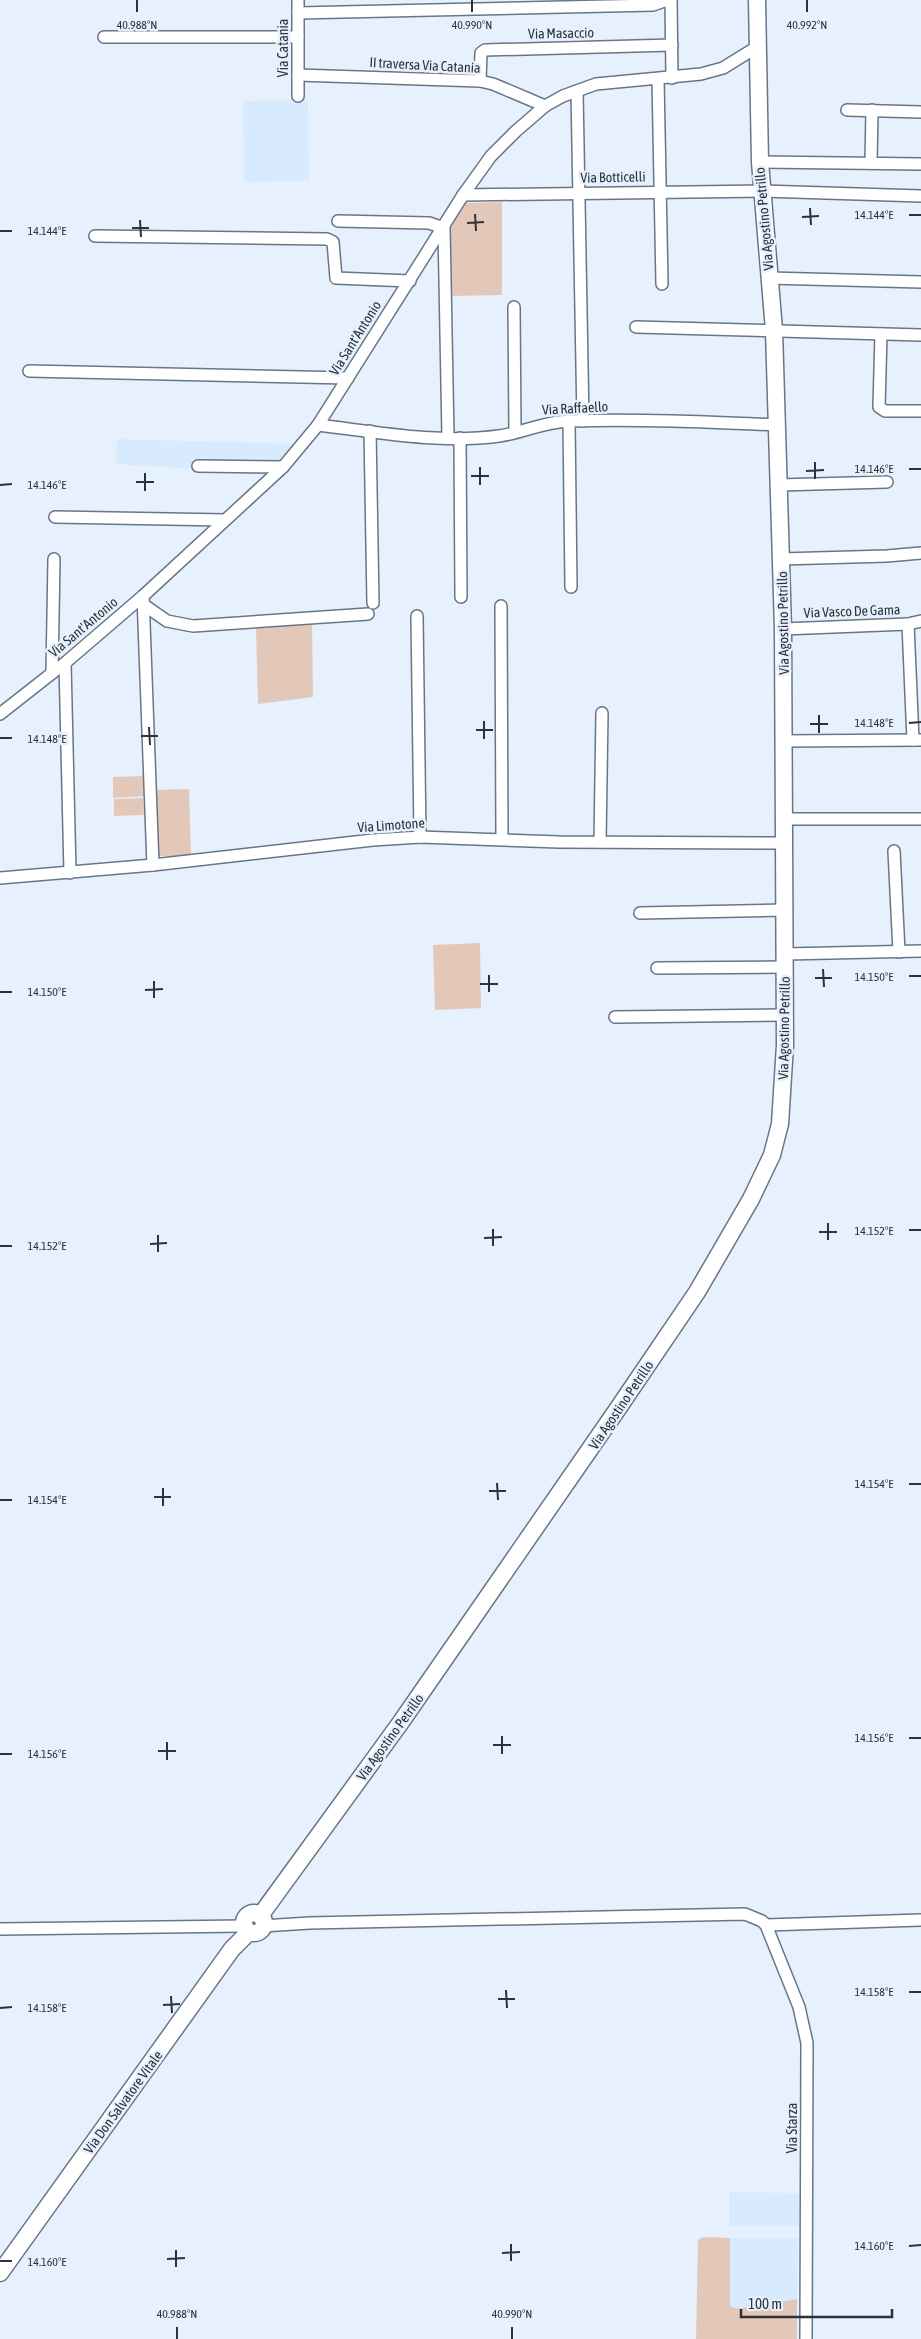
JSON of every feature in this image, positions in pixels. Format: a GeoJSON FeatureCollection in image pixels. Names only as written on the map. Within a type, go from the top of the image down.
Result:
{"type":"FeatureCollection","features":[{"type":"Feature","properties":{"kind":"street","name":"Via Catania"},"geometry":{"type":"LineString","coordinates":[[298,0],[298,96]]}},
{"type":"Feature","properties":{"kind":"street"},"geometry":{"type":"LineString","coordinates":[[298,13],[653,5],[669,0],[672,78]]}},
{"type":"Feature","properties":{"kind":"street","name":"Via Agostino Petrillo"},"geometry":{"type":"LineString","coordinates":[[270,1902],[401,1722],[547,1514],[697,1292],[752,1199],[772,1156],[780,1124],[785,1015],[783,629],[774,330],[760,162],[757,0]]}},
{"type":"Feature","properties":{"kind":"street"},"geometry":{"type":"LineString","coordinates":[[104,37],[298,37]]}},
{"type":"Feature","properties":{"kind":"street","name":"Via Masaccio"},"geometry":{"type":"LineString","coordinates":[[480,81],[481,53],[484,50],[672,45]]}},
{"type":"Feature","properties":{"kind":"street","name":"Via Sant'Antonio"},"geometry":{"type":"LineString","coordinates":[[0,714],[143,601],[225,520],[283,468],[318,425],[444,228],[463,195],[490,156],[545,106],[596,84],[672,78],[701,74],[723,68],[757,47]]}},
{"type":"Feature","properties":{"kind":"street","name":"II traversa Via Catania"},"geometry":{"type":"LineString","coordinates":[[298,75],[480,81],[493,84],[545,106]]}},
{"type":"Feature","properties":{"kind":"street"},"geometry":{"type":"LineString","coordinates":[[658,79],[662,284]]}},
{"type":"Feature","properties":{"kind":"street"},"geometry":{"type":"LineString","coordinates":[[577,91],[583,421]]}},
{"type":"Feature","properties":{"kind":"street"},"geometry":{"type":"LineString","coordinates":[[847,110],[921,112]]}},
{"type":"Feature","properties":{"kind":"street"},"geometry":{"type":"LineString","coordinates":[[871,163],[872,110]]}},
{"type":"Feature","properties":{"kind":"street"},"geometry":{"type":"LineString","coordinates":[[760,162],[921,164]]}},
{"type":"Feature","properties":{"kind":"street","name":"Via Botticelli"},"geometry":{"type":"LineString","coordinates":[[463,195],[763,191],[921,196]]}},
{"type":"Feature","properties":{"kind":"street"},"geometry":{"type":"LineString","coordinates":[[338,221],[429,223],[444,228],[448,438]]}},
{"type":"Feature","properties":{"kind":"street"},"geometry":{"type":"LineString","coordinates":[[96,236],[327,239],[333,242],[336,278],[410,281]]}},
{"type":"Feature","properties":{"kind":"street"},"geometry":{"type":"LineString","coordinates":[[769,278],[921,282]]}},
{"type":"Feature","properties":{"kind":"street"},"geometry":{"type":"LineString","coordinates":[[514,307],[516,431]]}},
{"type":"Feature","properties":{"kind":"street"},"geometry":{"type":"LineString","coordinates":[[636,327],[921,335]]}},
{"type":"Feature","properties":{"kind":"street"},"geometry":{"type":"LineString","coordinates":[[881,334],[879,407],[885,411],[921,411]]}},
{"type":"Feature","properties":{"kind":"street"},"geometry":{"type":"LineString","coordinates":[[29,370],[348,378]]}},
{"type":"Feature","properties":{"kind":"street","name":"Via Raffaello"},"geometry":{"type":"LineString","coordinates":[[318,425],[460,438],[498,436],[542,424],[568,421],[668,420],[777,425]]}},
{"type":"Feature","properties":{"kind":"street"},"geometry":{"type":"LineString","coordinates":[[568,421],[571,587]]}},
{"type":"Feature","properties":{"kind":"street"},"geometry":{"type":"LineString","coordinates":[[143,601],[167,621],[193,626],[370,608],[370,431]]}},
{"type":"Feature","properties":{"kind":"street"},"geometry":{"type":"LineString","coordinates":[[460,438],[461,597]]}},
{"type":"Feature","properties":{"kind":"street"},"geometry":{"type":"LineString","coordinates":[[198,466],[283,468]]}},
{"type":"Feature","properties":{"kind":"street"},"geometry":{"type":"LineString","coordinates":[[779,485],[886,482]]}},
{"type":"Feature","properties":{"kind":"street"},"geometry":{"type":"LineString","coordinates":[[56,517],[225,520]]}},
{"type":"Feature","properties":{"kind":"street"},"geometry":{"type":"LineString","coordinates":[[781,559],[887,556],[921,553]]}},
{"type":"Feature","properties":{"kind":"street"},"geometry":{"type":"LineString","coordinates":[[52,673],[54,559]]}},
{"type":"Feature","properties":{"kind":"street"},"geometry":{"type":"LineString","coordinates":[[143,601],[153,865]]}},
{"type":"Feature","properties":{"kind":"street"},"geometry":{"type":"LineString","coordinates":[[501,606],[502,839]]}},
{"type":"Feature","properties":{"kind":"street"},"geometry":{"type":"LineString","coordinates":[[417,616],[420,837]]}},
{"type":"Feature","properties":{"kind":"street","name":"Via Vasco De Gama"},"geometry":{"type":"LineString","coordinates":[[783,629],[908,624],[921,621]]}},
{"type":"Feature","properties":{"kind":"street"},"geometry":{"type":"LineString","coordinates":[[784,741],[917,740],[908,624]]}},
{"type":"Feature","properties":{"kind":"street"},"geometry":{"type":"LineString","coordinates":[[65,663],[70,873]]}},
{"type":"Feature","properties":{"kind":"street"},"geometry":{"type":"LineString","coordinates":[[600,842],[602,713]]}},
{"type":"Feature","properties":{"kind":"street"},"geometry":{"type":"LineString","coordinates":[[784,819],[921,819]]}},
{"type":"Feature","properties":{"kind":"street","name":"Via Limotone"},"geometry":{"type":"LineString","coordinates":[[0,878],[153,865],[373,840],[420,837],[600,842],[785,843]]}},
{"type":"Feature","properties":{"kind":"street"},"geometry":{"type":"LineString","coordinates":[[894,851],[899,952]]}},
{"type":"Feature","properties":{"kind":"street"},"geometry":{"type":"LineString","coordinates":[[640,914],[785,910]]}},
{"type":"Feature","properties":{"kind":"street"},"geometry":{"type":"LineString","coordinates":[[657,968],[921,951]]}},
{"type":"Feature","properties":{"kind":"street"},"geometry":{"type":"LineString","coordinates":[[615,1017],[785,1015]]}},
{"type":"Feature","properties":{"kind":"street","name":"Via Don Salvatore Vitale"},"geometry":{"type":"LineString","coordinates":[[0,2273],[232,1949],[254,1925],[270,1902]]}},
{"type":"Feature","properties":{"kind":"street"},"geometry":{"type":"LineString","coordinates":[[0,1929],[745,1914],[762,1921],[766,1925],[921,1920]]}},
{"type":"Feature","properties":{"kind":"street","name":"Via Starza"},"geometry":{"type":"LineString","coordinates":[[766,1925],[799,2007],[807,2043],[806,2339]]}},
{"type":"Feature","properties":{"kind":"shaded area"},"geometry":{"type":"Polygon","coordinates":[[[308,100],[309,181],[244,182],[243,101],[308,100]]]}},
{"type":"Feature","properties":{"kind":"shaded area"},"geometry":{"type":"Polygon","coordinates":[[[502,202],[502,295],[451,296],[450,226],[466,203],[502,202]]]}},
{"type":"Feature","properties":{"kind":"shaded area"},"geometry":{"type":"Polygon","coordinates":[[[117,439],[297,444],[280,463],[194,469],[116,464],[117,439]]]}},
{"type":"Feature","properties":{"kind":"shaded area"},"geometry":{"type":"Polygon","coordinates":[[[312,624],[313,697],[258,704],[256,628],[312,624]]]}},
{"type":"Feature","properties":{"kind":"shaded area"},"geometry":{"type":"Polygon","coordinates":[[[143,776],[144,796],[113,798],[113,777],[143,776]]]}},
{"type":"Feature","properties":{"kind":"shaded area"},"geometry":{"type":"Polygon","coordinates":[[[189,789],[191,856],[156,856],[154,790],[189,789]]]}},
{"type":"Feature","properties":{"kind":"shaded area"},"geometry":{"type":"Polygon","coordinates":[[[143,798],[144,815],[114,816],[114,799],[143,798]]]}},
{"type":"Feature","properties":{"kind":"shaded area"},"geometry":{"type":"Polygon","coordinates":[[[480,943],[481,1008],[435,1010],[433,945],[480,943]]]}},
{"type":"Feature","properties":{"kind":"shaded area"},"geometry":{"type":"Polygon","coordinates":[[[729,2192],[799,2193],[799,2226],[729,2226],[729,2192]]]}},
{"type":"Feature","properties":{"kind":"shaded area"},"geometry":{"type":"Polygon","coordinates":[[[700,2238],[730,2238],[730,2306],[740,2308],[797,2299],[797,2339],[696,2339],[698,2241],[700,2238]]]}},
{"type":"Feature","properties":{"kind":"shaded area"},"geometry":{"type":"Polygon","coordinates":[[[730,2238],[798,2238],[797,2299],[756,2306],[750,2305],[736,2309],[730,2306],[730,2238]]]}}]}
